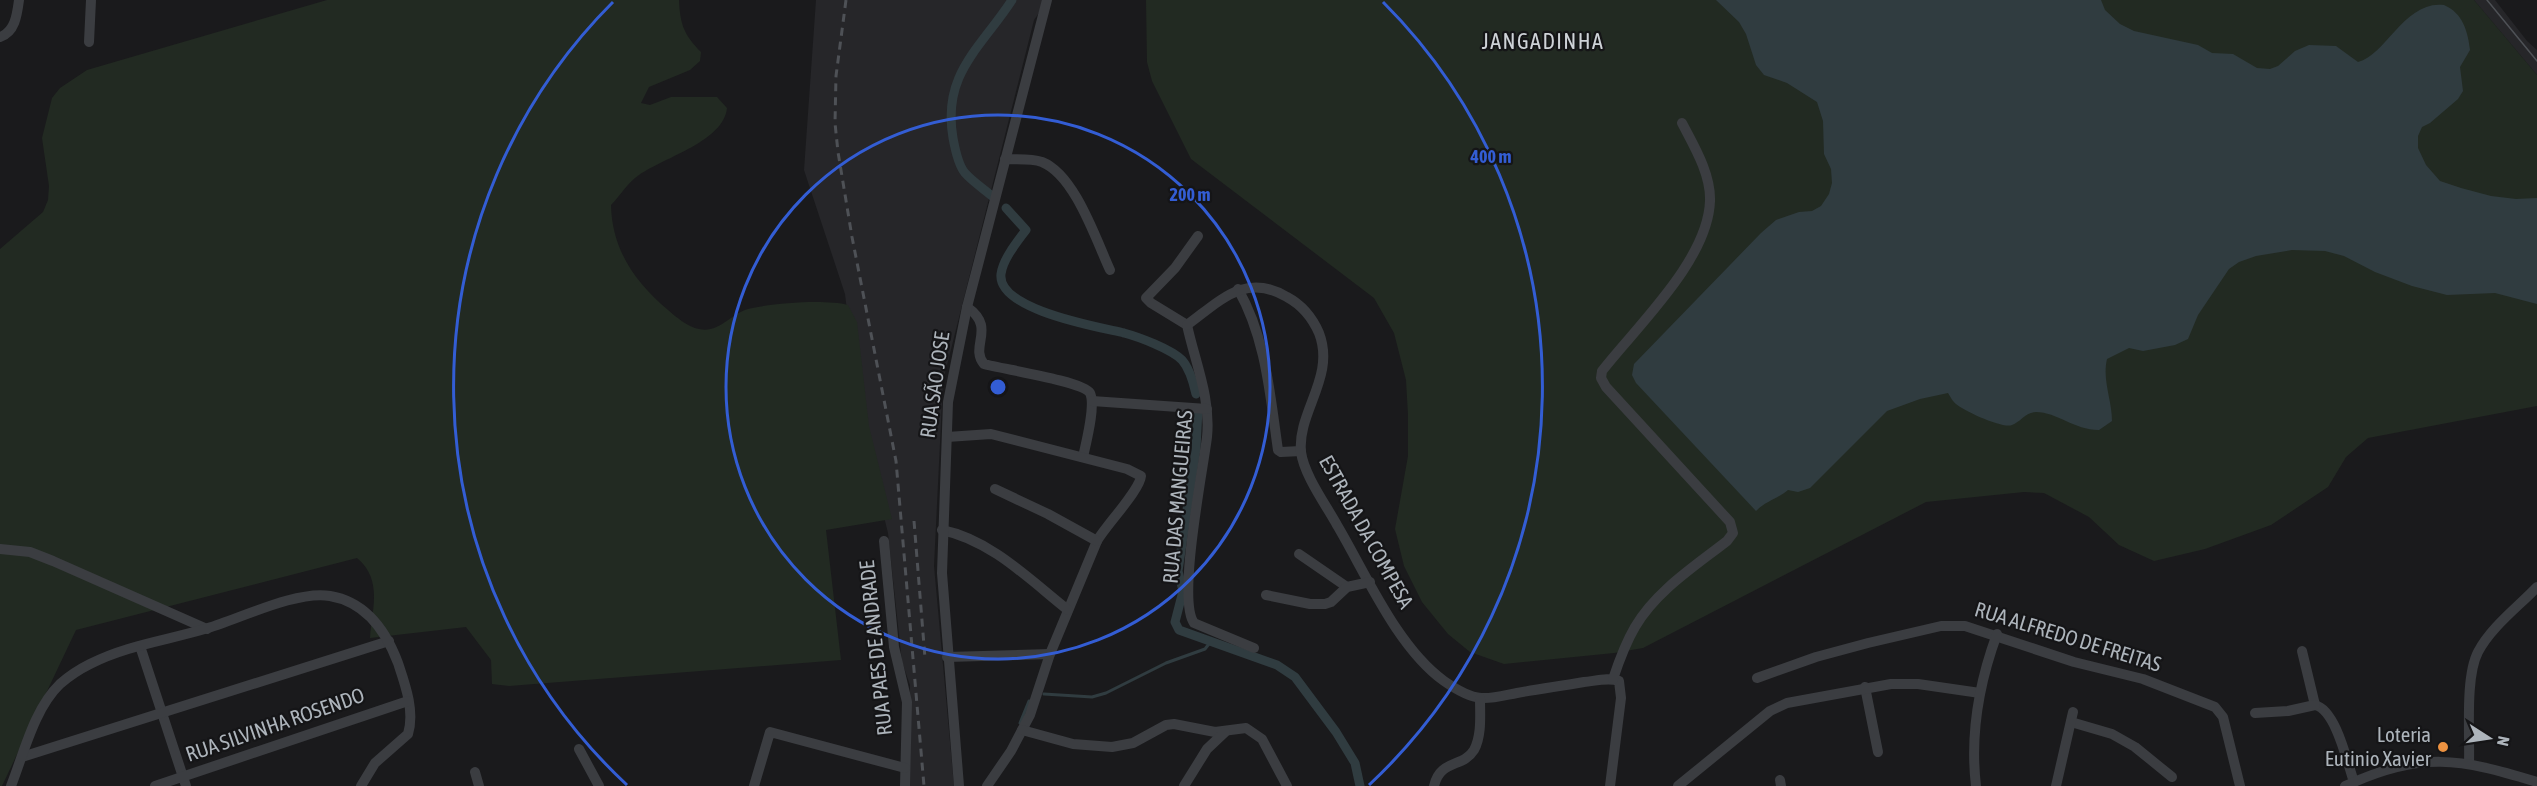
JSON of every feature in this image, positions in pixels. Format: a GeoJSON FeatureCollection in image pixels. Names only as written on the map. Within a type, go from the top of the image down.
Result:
{"type":"FeatureCollection","features":[{"type":"Feature","properties":{"kind":"street"},"geometry":{"type":"LineString","coordinates":[[4,35],[15,20],[19,0]]}},
{"type":"Feature","properties":{"kind":"street"},"geometry":{"type":"LineString","coordinates":[[89,42],[91,0]]}},
{"type":"Feature","properties":{"kind":"street","name":"RUA SÃO JOSE"},"geometry":{"type":"LineString","coordinates":[[959,786],[943,603],[942,530],[946,437],[953,370],[967,307],[1047,0]]}},
{"type":"Feature","properties":{"kind":"street"},"geometry":{"type":"LineString","coordinates":[[1610,786],[1622,689],[1616,680],[1625,646],[1636,625],[1666,590],[1727,541],[1733,532],[1730,522],[1601,378],[1602,371],[1655,308],[1696,250],[1706,223],[1710,200],[1705,174],[1682,123]]}},
{"type":"Feature","properties":{"kind":"street"},"geometry":{"type":"LineString","coordinates":[[1005,159],[1041,162],[1062,178],[1083,211],[1110,270]]}},
{"type":"Feature","properties":{"kind":"street"},"geometry":{"type":"LineString","coordinates":[[1198,236],[1174,268],[1146,298],[1187,325],[1238,289],[1256,326],[1263,351],[1278,450],[1281,452],[1301,451]]}},
{"type":"Feature","properties":{"kind":"street","name":"ESTRADA DA COMPESA"},"geometry":{"type":"LineString","coordinates":[[1238,289],[1249,286],[1269,288],[1296,302],[1315,323],[1322,342],[1323,362],[1320,379],[1305,423],[1301,451],[1315,486],[1399,631],[1428,667],[1443,681],[1461,692],[1480,698]]}},
{"type":"Feature","properties":{"kind":"street"},"geometry":{"type":"LineString","coordinates":[[967,307],[979,317],[981,322],[980,357],[984,364],[1079,386],[1087,390],[1092,401],[1083,457]]}},
{"type":"Feature","properties":{"kind":"street","name":"RUA DAS MANGUEIRAS"},"geometry":{"type":"LineString","coordinates":[[1187,325],[1207,409],[1207,436],[1193,533],[1188,611],[1194,622],[1254,648]]}},
{"type":"Feature","properties":{"kind":"street"},"geometry":{"type":"LineString","coordinates":[[1092,401],[1207,409]]}},
{"type":"Feature","properties":{"kind":"street"},"geometry":{"type":"LineString","coordinates":[[946,437],[991,434],[1126,469],[1141,476],[1137,488],[1105,526],[1097,541],[1050,654],[1022,730],[987,786]]}},
{"type":"Feature","properties":{"kind":"street"},"geometry":{"type":"LineString","coordinates":[[995,489],[1097,541]]}},
{"type":"Feature","properties":{"kind":"street"},"geometry":{"type":"LineString","coordinates":[[942,530],[966,536],[988,548],[1068,610]]}},
{"type":"Feature","properties":{"kind":"street","name":"RUA PAES DE ANDRADE"},"geometry":{"type":"LineString","coordinates":[[884,541],[894,646],[907,702],[905,786]]}},
{"type":"Feature","properties":{"kind":"street"},"geometry":{"type":"LineString","coordinates":[[0,549],[30,552],[46,558],[207,629]]}},
{"type":"Feature","properties":{"kind":"street"},"geometry":{"type":"LineString","coordinates":[[1299,554],[1347,587]]}},
{"type":"Feature","properties":{"kind":"street"},"geometry":{"type":"LineString","coordinates":[[1266,595],[1310,604],[1325,604],[1331,602],[1347,587],[1370,582]]}},
{"type":"Feature","properties":{"kind":"street"},"geometry":{"type":"LineString","coordinates":[[2469,762],[2471,678],[2474,662],[2489,636],[2537,587]]}},
{"type":"Feature","properties":{"kind":"street"},"geometry":{"type":"LineString","coordinates":[[11,786],[46,703],[59,686],[91,663],[140,646],[207,629],[286,602],[320,595],[333,597],[367,612],[377,622],[389,641],[405,684],[411,725],[408,734],[375,763],[361,785]]}},
{"type":"Feature","properties":{"kind":"street","name":"RUA ALFREDO DE FREITAS"},"geometry":{"type":"LineString","coordinates":[[1757,678],[1816,657],[1941,626],[1965,626],[1997,634],[2074,662],[2143,679],[2215,707],[2223,717],[2240,786]]}},
{"type":"Feature","properties":{"kind":"street"},"geometry":{"type":"LineString","coordinates":[[1977,786],[1973,756],[1980,693],[1997,634]]}},
{"type":"Feature","properties":{"kind":"street"},"geometry":{"type":"LineString","coordinates":[[22,757],[389,641]]}},
{"type":"Feature","properties":{"kind":"street"},"geometry":{"type":"LineString","coordinates":[[140,646],[184,781]]}},
{"type":"Feature","properties":{"kind":"street"},"geometry":{"type":"LineString","coordinates":[[2302,651],[2315,705]]}},
{"type":"Feature","properties":{"kind":"street"},"geometry":{"type":"LineString","coordinates":[[947,657],[1050,654]]}},
{"type":"Feature","properties":{"kind":"street"},"geometry":{"type":"LineString","coordinates":[[1434,786],[1435,779],[1443,769],[1464,760],[1472,752],[1479,729],[1480,698],[1616,680]]}},
{"type":"Feature","properties":{"kind":"street"},"geometry":{"type":"LineString","coordinates":[[1678,786],[1778,706],[1865,687],[1918,684],[1980,693]]}},
{"type":"Feature","properties":{"kind":"street"},"geometry":{"type":"LineString","coordinates":[[1865,687],[1878,752]]}},
{"type":"Feature","properties":{"kind":"street","name":"RUA SILVINHA ROSENDO"},"geometry":{"type":"LineString","coordinates":[[155,786],[184,781],[408,701]]}},
{"type":"Feature","properties":{"kind":"street"},"geometry":{"type":"LineString","coordinates":[[2255,713],[2288,711],[2315,705],[2326,710],[2334,725],[2349,784],[2397,766],[2443,761],[2469,762],[2537,782]]}},
{"type":"Feature","properties":{"kind":"street"},"geometry":{"type":"LineString","coordinates":[[2056,786],[2072,717],[2112,734],[2135,747],[2172,777]]}},
{"type":"Feature","properties":{"kind":"street"},"geometry":{"type":"LineString","coordinates":[[1022,730],[1073,744],[1112,747],[1133,743],[1166,725],[1174,724],[1205,732],[1246,728],[1262,739],[1287,786]]}},
{"type":"Feature","properties":{"kind":"street"},"geometry":{"type":"LineString","coordinates":[[1184,786],[1207,749],[1231,729]]}},
{"type":"Feature","properties":{"kind":"street"},"geometry":{"type":"LineString","coordinates":[[754,786],[770,732],[905,768]]}},
{"type":"Feature","properties":{"kind":"street"},"geometry":{"type":"LineString","coordinates":[[579,749],[599,786]]}},
{"type":"Feature","properties":{"kind":"street"},"geometry":{"type":"LineString","coordinates":[[475,772],[479,786]]}},
{"type":"Feature","properties":{"kind":"shaded area"},"geometry":{"type":"Polygon","coordinates":[[[327,0],[679,0],[684,29],[701,52],[700,61],[690,70],[649,87],[641,103],[650,105],[671,97],[717,97],[727,108],[716,130],[705,139],[635,178],[611,205],[612,221],[621,251],[645,288],[675,316],[695,328],[712,329],[748,309],[798,302],[848,305],[857,322],[869,426],[892,519],[826,530],[841,660],[509,686],[492,684],[491,660],[466,627],[370,638],[374,605],[373,585],[365,567],[357,558],[76,630],[0,786],[0,249],[43,212],[48,200],[49,186],[42,138],[52,98],[60,88],[87,70],[327,0]]]}},
{"type":"Feature","properties":{"kind":"shaded area"},"geometry":{"type":"Polygon","coordinates":[[[816,0],[1048,0],[1034,20],[943,381],[934,566],[954,786],[908,786],[910,685],[902,662],[888,533],[861,423],[845,294],[804,170],[816,0]]]}},
{"type":"Feature","properties":{"kind":"shaded area"},"geometry":{"type":"Polygon","coordinates":[[[1146,0],[2474,0],[2537,75],[2537,406],[2368,438],[2346,457],[2328,487],[2271,525],[2205,549],[2154,561],[2119,545],[2089,517],[2044,493],[2024,492],[1926,502],[1643,648],[1504,664],[1470,652],[1448,634],[1422,602],[1404,566],[1395,529],[1408,456],[1408,415],[1406,380],[1394,333],[1374,298],[1191,159],[1152,81],[1147,62],[1146,0]]]}},
{"type":"Feature","properties":{"kind":"shaded area"},"geometry":{"type":"Polygon","coordinates":[[[1716,0],[2101,0],[2105,10],[2120,24],[2134,31],[2198,45],[2212,53],[2233,54],[2257,68],[2270,69],[2278,66],[2295,51],[2309,45],[2336,46],[2358,62],[2378,49],[2418,11],[2430,6],[2444,5],[2460,18],[2468,36],[2470,50],[2460,67],[2463,91],[2458,99],[2422,127],[2418,136],[2418,148],[2426,165],[2440,181],[2491,196],[2516,199],[2537,198],[2537,304],[2495,293],[2447,295],[2412,286],[2375,272],[2344,256],[2325,251],[2292,250],[2256,256],[2239,262],[2229,269],[2198,315],[2188,339],[2175,345],[2143,351],[2129,348],[2107,359],[2106,382],[2112,421],[2099,430],[2036,412],[2007,426],[1984,419],[1960,407],[1948,393],[1920,399],[1887,411],[1810,488],[1798,492],[1788,490],[1756,511],[1636,383],[1632,375],[1634,364],[1761,233],[1776,220],[1799,212],[1812,211],[1821,206],[1829,194],[1832,183],[1831,169],[1824,154],[1823,121],[1817,102],[1787,83],[1764,75],[1756,65],[1746,34],[1739,22],[1716,0]]]}},
{"type":"Feature","properties":{"kind":"shaded area"},"geometry":{"type":"Polygon","coordinates":[[[2474,0],[2495,0],[2527,41],[2537,50],[2537,75],[2474,0]]]}},
{"type":"Feature","properties":{"kind":"waterway"},"geometry":{"type":"LineString","coordinates":[[993,197],[968,176],[960,166],[951,116],[953,96],[966,63],[1012,0]]}},
{"type":"Feature","properties":{"kind":"waterway"},"geometry":{"type":"LineString","coordinates":[[1006,208],[1026,230],[1007,257],[1001,274],[1004,287],[1015,298],[1052,315],[1130,335],[1170,352],[1185,363],[1196,394]]}},
{"type":"Feature","properties":{"kind":"waterway"},"geometry":{"type":"LineString","coordinates":[[1198,409],[1196,449],[1178,571],[1183,591],[1175,622],[1179,630],[1277,665],[1295,677],[1336,732],[1355,763],[1360,786]]}},
{"type":"Feature","properties":{"kind":"waterway"},"geometry":{"type":"LineString","coordinates":[[1044,694],[1092,697],[1106,693],[1166,663],[1205,649],[1212,640]]}},
{"type":"Feature","properties":{"kind":"waterway"},"geometry":{"type":"LineString","coordinates":[[1020,723],[1029,701]]}},
{"type":"Feature","properties":{"kind":"tram line"},"geometry":{"type":"LineString","coordinates":[[2487,0],[2537,61]]}},
{"type":"Feature","properties":{"kind":"railway"},"geometry":{"type":"LineString","coordinates":[[846,0],[836,76],[835,123],[852,237],[896,461],[924,786]]}},
{"type":"Feature","properties":{"kind":"railway"},"geometry":{"type":"LineString","coordinates":[[914,521],[925,658]]}},
{"type":"Feature","properties":{"kind":"place","name":"Loteria Eutinio Xavier"},"geometry":{"type":"Point","coordinates":[2443,747]}},
{"type":"Feature","properties":{"kind":"district","name":"JANGADINHA"},"geometry":{"type":"Point","coordinates":[1543,41]}}]}
